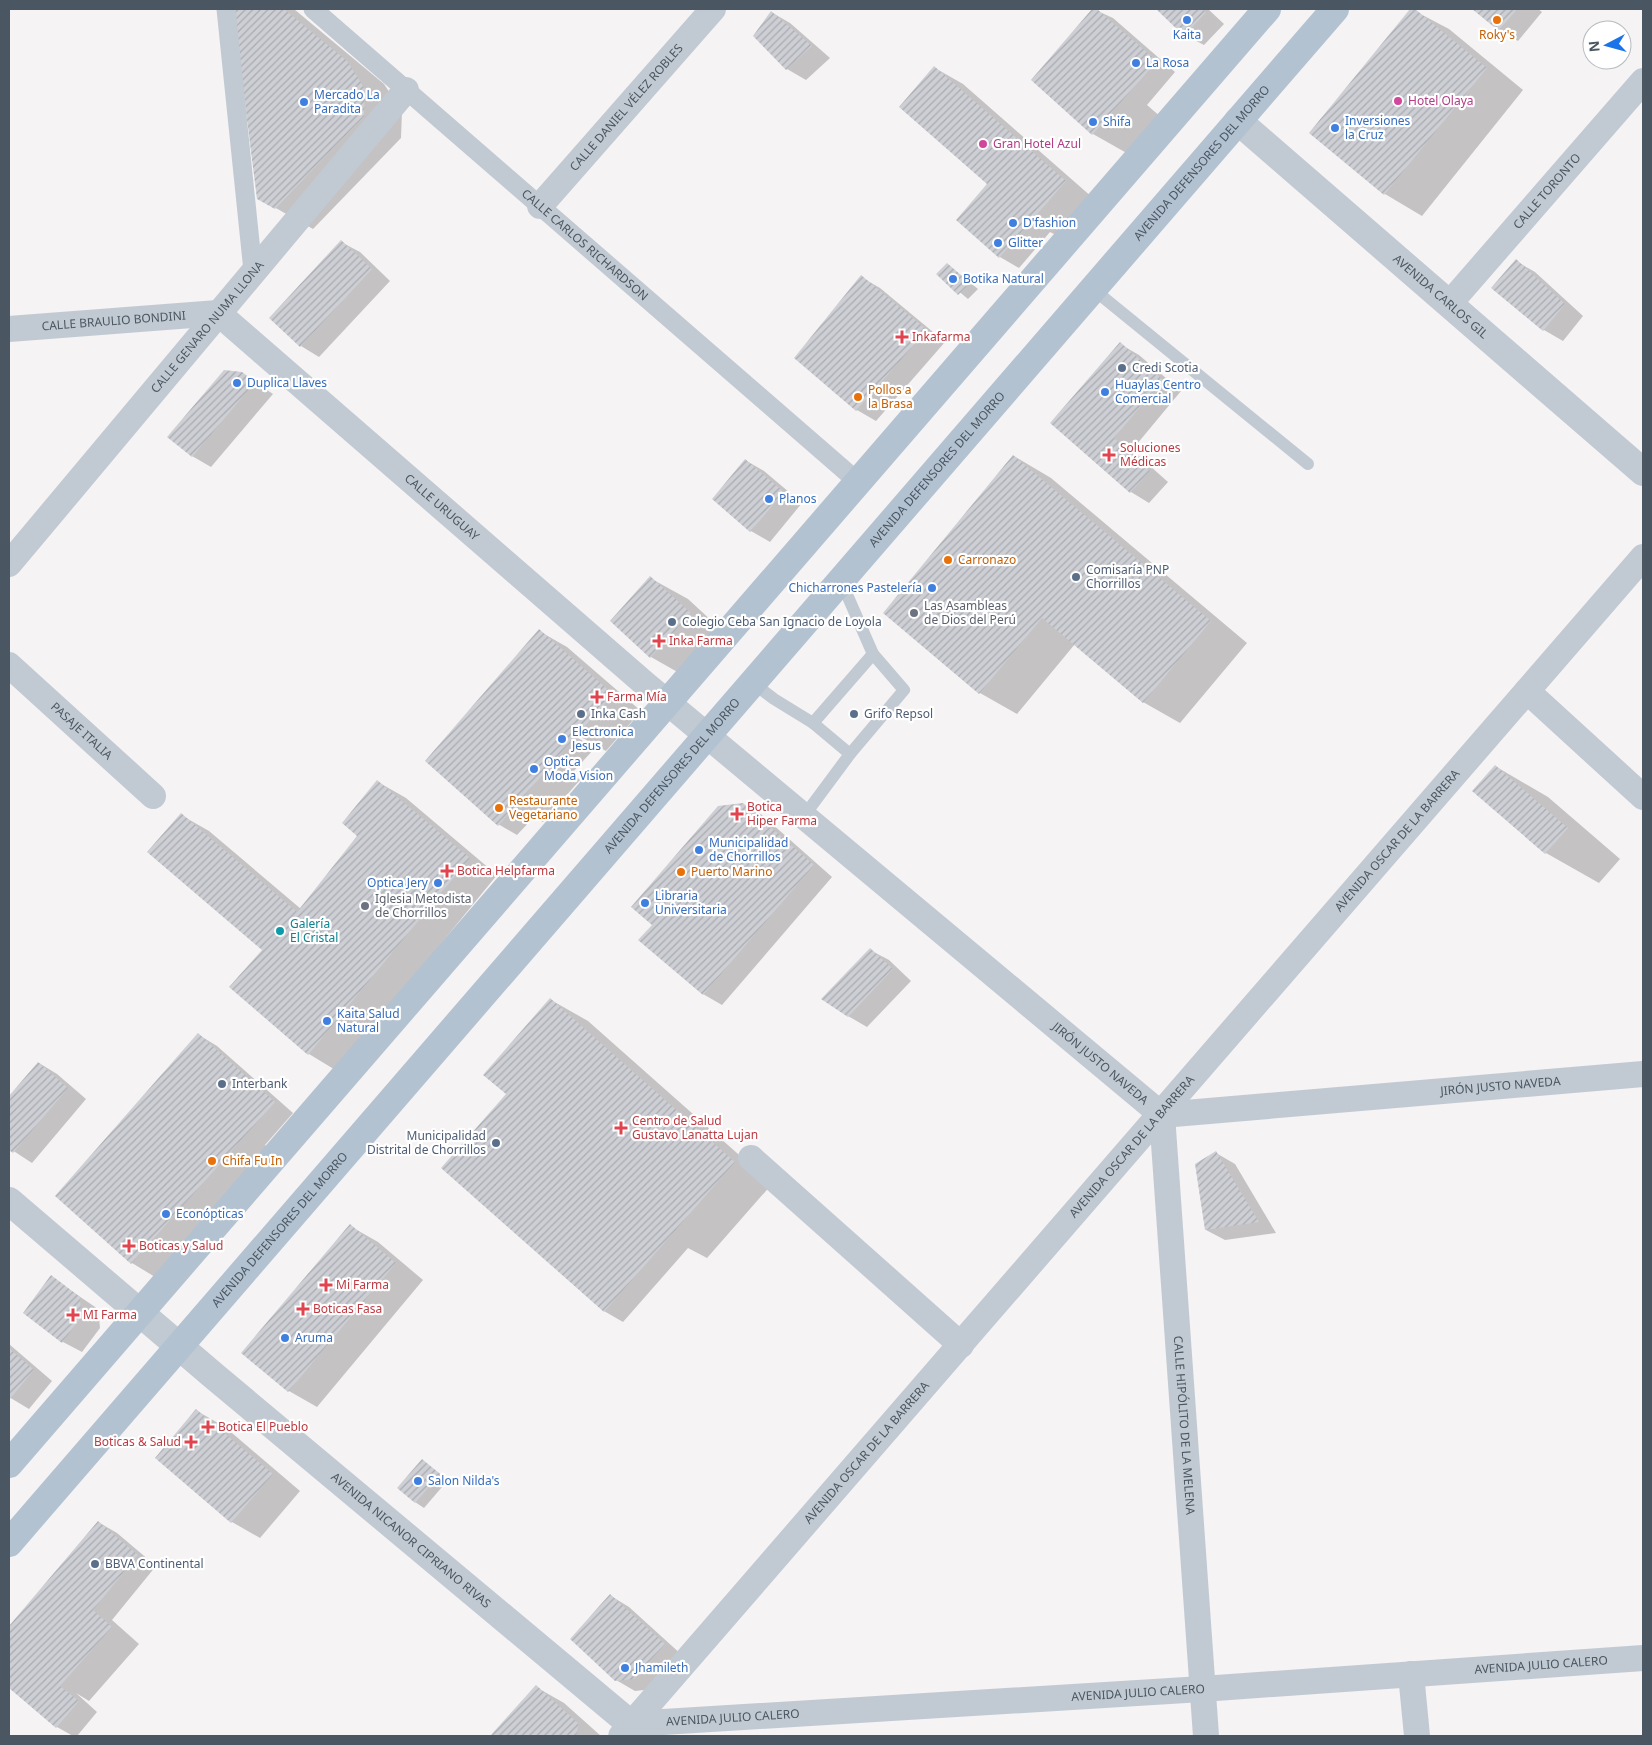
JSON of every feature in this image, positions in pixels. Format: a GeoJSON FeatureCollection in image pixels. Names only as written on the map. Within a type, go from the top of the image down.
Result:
{"type":"FeatureCollection","features":[{"type":"Feature","properties":{"kind":"main road"},"geometry":{"type":"LineString","coordinates":[[9,1464],[1267,9]]}},
{"type":"Feature","properties":{"kind":"main road","name":"AVENIDA DEFENSORES DEL MORRO"},"geometry":{"type":"LineString","coordinates":[[9,1543],[178,1345],[406,1086],[840,580],[1335,9]]}},
{"type":"Feature","properties":{"kind":"street"},"geometry":{"type":"LineString","coordinates":[[226,9],[253,271]]}},
{"type":"Feature","properties":{"kind":"street","name":"CALLE CARLOS RICHARDSON"},"geometry":{"type":"LineString","coordinates":[[313,9],[858,482]]}},
{"type":"Feature","properties":{"kind":"street","name":"CALLE DANIEL VÉLEZ ROBLES"},"geometry":{"type":"LineString","coordinates":[[540,206],[713,9]]}},
{"type":"Feature","properties":{"kind":"street","name":"CALLE GENARO NUMA LLONA"},"geometry":{"type":"LineString","coordinates":[[9,564],[406,90]]}},
{"type":"Feature","properties":{"kind":"street","name":"CALLE TORONTO"},"geometry":{"type":"LineString","coordinates":[[1450,303],[1640,91]]}},
{"type":"Feature","properties":{"kind":"street","name":"AVENIDA CARLOS GIL"},"geometry":{"type":"LineString","coordinates":[[1238,121],[1643,472]]}},
{"type":"Feature","properties":{"kind":"street","name":"CALLE BRAULIO BONDINI"},"geometry":{"type":"LineString","coordinates":[[9,329],[218,313]]}},
{"type":"Feature","properties":{"kind":"street","name":"CALLE URUGUAY"},"geometry":{"type":"LineString","coordinates":[[218,313],[667,701]]}},
{"type":"Feature","properties":{"kind":"street","name":"AVENIDA OSCAR DE LA BARRERA"},"geometry":{"type":"LineString","coordinates":[[632,1732],[961,1345],[1643,557]]}},
{"type":"Feature","properties":{"kind":"street","name":"PASAJE ITALIA"},"geometry":{"type":"LineString","coordinates":[[9,665],[153,796]]}},
{"type":"Feature","properties":{"kind":"street"},"geometry":{"type":"LineString","coordinates":[[1527,691],[1643,797]]}},
{"type":"Feature","properties":{"kind":"street","name":"JIRÓN JUSTO NAVEDA"},"geometry":{"type":"LineString","coordinates":[[667,701],[1162,1115],[1643,1074]]}},
{"type":"Feature","properties":{"kind":"street","name":"CALLE HIPÓLITO DE LA MELENA"},"geometry":{"type":"LineString","coordinates":[[1162,1115],[1206,1736]]}},
{"type":"Feature","properties":{"kind":"street"},"geometry":{"type":"LineString","coordinates":[[750,1158],[961,1345]]}},
{"type":"Feature","properties":{"kind":"street","name":"AVENIDA NICANOR CIPRIANO RIVAS"},"geometry":{"type":"LineString","coordinates":[[9,1201],[632,1732]]}},
{"type":"Feature","properties":{"kind":"street","name":"AVENIDA JULIO CALERO"},"geometry":{"type":"LineString","coordinates":[[632,1732],[1643,1658]]}},
{"type":"Feature","properties":{"kind":"street"},"geometry":{"type":"LineString","coordinates":[[1411,1674],[1417,1736]]}},
{"type":"Feature","properties":{"kind":"lane"},"geometry":{"type":"LineString","coordinates":[[1093,289],[1308,464]]}},
{"type":"Feature","properties":{"kind":"lane"},"geometry":{"type":"LineString","coordinates":[[804,816],[850,754],[904,690],[874,654],[840,580]]}},
{"type":"Feature","properties":{"kind":"lane"},"geometry":{"type":"LineString","coordinates":[[813,723],[874,654]]}},
{"type":"Feature","properties":{"kind":"lane"},"geometry":{"type":"LineString","coordinates":[[753,683],[774,700],[813,723],[850,754]]}},
{"type":"Feature","properties":{"kind":"building","name":"Mercado La Paradita"},"geometry":{"type":"Polygon","coordinates":[[[233,9],[284,9],[347,61],[365,89],[364,116],[275,209],[257,199],[233,9]]]}},
{"type":"Feature","properties":{"kind":"building"},"geometry":{"type":"Polygon","coordinates":[[[1092,9],[1097,9],[1157,61],[1092,135],[1031,80],[1092,9]]]}},
{"type":"Feature","properties":{"kind":"building"},"geometry":{"type":"Polygon","coordinates":[[[1156,9],[1202,9],[1206,12],[1184,36],[1156,9]]]}},
{"type":"Feature","properties":{"kind":"building","name":"Hotel Olaya"},"geometry":{"type":"Polygon","coordinates":[[[1410,9],[1415,9],[1487,68],[1384,195],[1309,133],[1410,9]]]}},
{"type":"Feature","properties":{"kind":"building","name":"Roky's"},"geometry":{"type":"Polygon","coordinates":[[[1472,9],[1517,9],[1499,31],[1472,9]]]}},
{"type":"Feature","properties":{"kind":"building"},"geometry":{"type":"Polygon","coordinates":[[[771,11],[812,46],[786,70],[753,36],[771,11]]]}},
{"type":"Feature","properties":{"kind":"building","name":"Gran Hotel Azul"},"geometry":{"type":"Polygon","coordinates":[[[934,66],[1066,181],[999,258],[956,220],[987,184],[899,107],[934,66]]]}},
{"type":"Feature","properties":{"kind":"building"},"geometry":{"type":"Polygon","coordinates":[[[341,240],[372,269],[300,347],[269,318],[341,240]]]}},
{"type":"Feature","properties":{"kind":"building"},"geometry":{"type":"Polygon","coordinates":[[[1516,259],[1565,304],[1543,331],[1491,288],[1516,259]]]}},
{"type":"Feature","properties":{"kind":"building","name":"Botika Natural"},"geometry":{"type":"Polygon","coordinates":[[[947,263],[970,283],[958,295],[936,274],[947,263]]]}},
{"type":"Feature","properties":{"kind":"building"},"geometry":{"type":"Polygon","coordinates":[[[861,275],[927,330],[856,411],[794,358],[861,275]]]}},
{"type":"Feature","properties":{"kind":"building"},"geometry":{"type":"Polygon","coordinates":[[[1120,342],[1163,380],[1114,438],[1150,471],[1130,493],[1050,423],[1120,342]]]}},
{"type":"Feature","properties":{"kind":"building"},"geometry":{"type":"Polygon","coordinates":[[[224,370],[242,372],[255,382],[192,457],[167,437],[224,370]]]}},
{"type":"Feature","properties":{"kind":"building","name":"Comisaría PNP Chorrillos"},"geometry":{"type":"Polygon","coordinates":[[[1013,455],[1211,621],[1143,703],[1042,618],[979,694],[883,613],[1013,455]]]}},
{"type":"Feature","properties":{"kind":"building"},"geometry":{"type":"Polygon","coordinates":[[[745,459],[784,492],[750,532],[712,499],[745,459]]]}},
{"type":"Feature","properties":{"kind":"building"},"geometry":{"type":"Polygon","coordinates":[[[650,576],[691,613],[650,658],[610,621],[650,576]]]}},
{"type":"Feature","properties":{"kind":"building"},"geometry":{"type":"Polygon","coordinates":[[[539,629],[613,694],[498,826],[425,761],[539,629]]]}},
{"type":"Feature","properties":{"kind":"building"},"geometry":{"type":"Polygon","coordinates":[[[1495,765],[1568,828],[1545,854],[1472,791],[1495,765]]]}},
{"type":"Feature","properties":{"kind":"building"},"geometry":{"type":"Polygon","coordinates":[[[377,780],[470,858],[308,1055],[229,987],[262,950],[147,852],[181,813],[297,912],[357,836],[342,823],[377,780]]]}},
{"type":"Feature","properties":{"kind":"building"},"geometry":{"type":"Polygon","coordinates":[[[743,803],[814,865],[703,995],[638,940],[652,925],[631,907],[718,806],[743,803]]]}},
{"type":"Feature","properties":{"kind":"building"},"geometry":{"type":"Polygon","coordinates":[[[870,948],[893,969],[848,1017],[821,999],[870,948]]]}},
{"type":"Feature","properties":{"kind":"building"},"geometry":{"type":"Polygon","coordinates":[[[550,998],[735,1162],[604,1312],[441,1168],[506,1094],[483,1075],[550,998]]]}},
{"type":"Feature","properties":{"kind":"building"},"geometry":{"type":"Polygon","coordinates":[[[198,1033],[275,1102],[131,1264],[55,1196],[198,1033]]]}},
{"type":"Feature","properties":{"kind":"building"},"geometry":{"type":"Polygon","coordinates":[[[38,1062],[68,1088],[13,1153],[9,1150],[9,1096],[38,1062]]]}},
{"type":"Feature","properties":{"kind":"building"},"geometry":{"type":"Polygon","coordinates":[[[1216,1151],[1259,1222],[1205,1230],[1195,1164],[1216,1151]]]}},
{"type":"Feature","properties":{"kind":"building"},"geometry":{"type":"Polygon","coordinates":[[[350,1224],[396,1263],[288,1392],[241,1353],[350,1224]]]}},
{"type":"Feature","properties":{"kind":"building"},"geometry":{"type":"Polygon","coordinates":[[[51,1275],[80,1297],[81,1317],[62,1343],[23,1313],[51,1275]]]}},
{"type":"Feature","properties":{"kind":"building"},"geometry":{"type":"Polygon","coordinates":[[[9,1348],[34,1370],[9,1400],[9,1348]]]}},
{"type":"Feature","properties":{"kind":"building"},"geometry":{"type":"Polygon","coordinates":[[[196,1409],[273,1474],[231,1523],[155,1458],[196,1409]]]}},
{"type":"Feature","properties":{"kind":"building","name":"Salon Nilda's"},"geometry":{"type":"Polygon","coordinates":[[[422,1459],[440,1474],[415,1503],[397,1488],[422,1459]]]}},
{"type":"Feature","properties":{"kind":"building"},"geometry":{"type":"Polygon","coordinates":[[[98,1521],[138,1555],[93,1610],[112,1627],[60,1686],[79,1701],[56,1728],[9,1688],[9,1626],[98,1521]]]}},
{"type":"Feature","properties":{"kind":"building"},"geometry":{"type":"Polygon","coordinates":[[[610,1594],[665,1644],[634,1679],[615,1681],[570,1639],[610,1594]]]}},
{"type":"Feature","properties":{"kind":"building"},"geometry":{"type":"Polygon","coordinates":[[[536,1685],[578,1723],[577,1736],[490,1736],[536,1685]]]}},
{"type":"Feature","properties":{"kind":"place","name":"Kaita"},"geometry":{"type":"Point","coordinates":[1187,20]}},
{"type":"Feature","properties":{"kind":"place","name":"Roky's"},"geometry":{"type":"Point","coordinates":[1497,20]}},
{"type":"Feature","properties":{"kind":"place","name":"La Rosa"},"geometry":{"type":"Point","coordinates":[1136,63]}},
{"type":"Feature","properties":{"kind":"place","name":"Hotel Olaya"},"geometry":{"type":"Point","coordinates":[1398,101]}},
{"type":"Feature","properties":{"kind":"place","name":"Mercado La Paradita"},"geometry":{"type":"Point","coordinates":[304,102]}},
{"type":"Feature","properties":{"kind":"place","name":"Shifa"},"geometry":{"type":"Point","coordinates":[1093,122]}},
{"type":"Feature","properties":{"kind":"place","name":"Inversiones la Cruz"},"geometry":{"type":"Point","coordinates":[1335,128]}},
{"type":"Feature","properties":{"kind":"place","name":"Gran Hotel Azul"},"geometry":{"type":"Point","coordinates":[983,144]}},
{"type":"Feature","properties":{"kind":"place","name":"D'fashion"},"geometry":{"type":"Point","coordinates":[1013,223]}},
{"type":"Feature","properties":{"kind":"place","name":"Glitter"},"geometry":{"type":"Point","coordinates":[998,243]}},
{"type":"Feature","properties":{"kind":"place","name":"Botika Natural"},"geometry":{"type":"Point","coordinates":[953,279]}},
{"type":"Feature","properties":{"kind":"place","name":"Inkafarma"},"geometry":{"type":"Point","coordinates":[902,337]}},
{"type":"Feature","properties":{"kind":"place","name":"Credi Scotia"},"geometry":{"type":"Point","coordinates":[1122,368]}},
{"type":"Feature","properties":{"kind":"place","name":"Duplica Llaves"},"geometry":{"type":"Point","coordinates":[237,383]}},
{"type":"Feature","properties":{"kind":"place","name":"Huaylas Centro Comercial"},"geometry":{"type":"Point","coordinates":[1105,392]}},
{"type":"Feature","properties":{"kind":"place","name":"Pollos a la Brasa"},"geometry":{"type":"Point","coordinates":[858,397]}},
{"type":"Feature","properties":{"kind":"place","name":"Soluciones Médicas"},"geometry":{"type":"Point","coordinates":[1109,455]}},
{"type":"Feature","properties":{"kind":"place","name":"Planos"},"geometry":{"type":"Point","coordinates":[769,499]}},
{"type":"Feature","properties":{"kind":"place","name":"Carronazo"},"geometry":{"type":"Point","coordinates":[948,560]}},
{"type":"Feature","properties":{"kind":"place","name":"Comisaría PNP Chorrillos"},"geometry":{"type":"Point","coordinates":[1076,577]}},
{"type":"Feature","properties":{"kind":"place","name":"Chicharrones Pastelería"},"geometry":{"type":"Point","coordinates":[932,588]}},
{"type":"Feature","properties":{"kind":"place","name":"Las Asambleas de Dios del Perú"},"geometry":{"type":"Point","coordinates":[914,613]}},
{"type":"Feature","properties":{"kind":"place","name":"Colegio Ceba San Ignacio de Loyola"},"geometry":{"type":"Point","coordinates":[672,622]}},
{"type":"Feature","properties":{"kind":"place","name":"Inka Farma"},"geometry":{"type":"Point","coordinates":[659,641]}},
{"type":"Feature","properties":{"kind":"place","name":"Farma Mía"},"geometry":{"type":"Point","coordinates":[597,697]}},
{"type":"Feature","properties":{"kind":"place","name":"Inka Cash"},"geometry":{"type":"Point","coordinates":[581,714]}},
{"type":"Feature","properties":{"kind":"place","name":"Grifo Repsol"},"geometry":{"type":"Point","coordinates":[854,714]}},
{"type":"Feature","properties":{"kind":"place","name":"Electronica Jesus"},"geometry":{"type":"Point","coordinates":[562,739]}},
{"type":"Feature","properties":{"kind":"place","name":"Optica Moda Vision"},"geometry":{"type":"Point","coordinates":[534,769]}},
{"type":"Feature","properties":{"kind":"place","name":"Restaurante Vegetariano"},"geometry":{"type":"Point","coordinates":[499,808]}},
{"type":"Feature","properties":{"kind":"place","name":"Botica Hiper Farma"},"geometry":{"type":"Point","coordinates":[737,814]}},
{"type":"Feature","properties":{"kind":"place","name":"Municipalidad de Chorrillos"},"geometry":{"type":"Point","coordinates":[699,850]}},
{"type":"Feature","properties":{"kind":"place","name":"Botica Helpfarma"},"geometry":{"type":"Point","coordinates":[447,871]}},
{"type":"Feature","properties":{"kind":"place","name":"Puerto Marino"},"geometry":{"type":"Point","coordinates":[681,872]}},
{"type":"Feature","properties":{"kind":"place","name":"Optica Jery"},"geometry":{"type":"Point","coordinates":[438,883]}},
{"type":"Feature","properties":{"kind":"place","name":"Libraria Universitaria"},"geometry":{"type":"Point","coordinates":[645,903]}},
{"type":"Feature","properties":{"kind":"place","name":"Iglesia Metodista de Chorrillos"},"geometry":{"type":"Point","coordinates":[365,906]}},
{"type":"Feature","properties":{"kind":"place","name":"Galería El Cristal"},"geometry":{"type":"Point","coordinates":[280,931]}},
{"type":"Feature","properties":{"kind":"place","name":"Kaita Salud Natural"},"geometry":{"type":"Point","coordinates":[327,1021]}},
{"type":"Feature","properties":{"kind":"place","name":"Interbank"},"geometry":{"type":"Point","coordinates":[222,1084]}},
{"type":"Feature","properties":{"kind":"place","name":"Centro de Salud Gustavo Lanatta Lujan"},"geometry":{"type":"Point","coordinates":[621,1128]}},
{"type":"Feature","properties":{"kind":"place","name":"Municipalidad Distrital de Chorrillos"},"geometry":{"type":"Point","coordinates":[496,1143]}},
{"type":"Feature","properties":{"kind":"place","name":"Chifa Fu In"},"geometry":{"type":"Point","coordinates":[212,1161]}},
{"type":"Feature","properties":{"kind":"place","name":"Econópticas"},"geometry":{"type":"Point","coordinates":[166,1214]}},
{"type":"Feature","properties":{"kind":"place","name":"Boticas y Salud"},"geometry":{"type":"Point","coordinates":[129,1246]}},
{"type":"Feature","properties":{"kind":"place","name":"Mi Farma"},"geometry":{"type":"Point","coordinates":[326,1285]}},
{"type":"Feature","properties":{"kind":"place","name":"Boticas Fasa"},"geometry":{"type":"Point","coordinates":[303,1309]}},
{"type":"Feature","properties":{"kind":"place","name":"MI Farma"},"geometry":{"type":"Point","coordinates":[73,1315]}},
{"type":"Feature","properties":{"kind":"place","name":"Aruma"},"geometry":{"type":"Point","coordinates":[285,1338]}},
{"type":"Feature","properties":{"kind":"place","name":"Botica El Pueblo"},"geometry":{"type":"Point","coordinates":[208,1427]}},
{"type":"Feature","properties":{"kind":"place","name":"Boticas & Salud"},"geometry":{"type":"Point","coordinates":[191,1442]}},
{"type":"Feature","properties":{"kind":"place","name":"Salon Nilda's"},"geometry":{"type":"Point","coordinates":[418,1481]}},
{"type":"Feature","properties":{"kind":"place","name":"BBVA Continental"},"geometry":{"type":"Point","coordinates":[95,1564]}},
{"type":"Feature","properties":{"kind":"place","name":"Jhamileth"},"geometry":{"type":"Point","coordinates":[625,1668]}}]}
